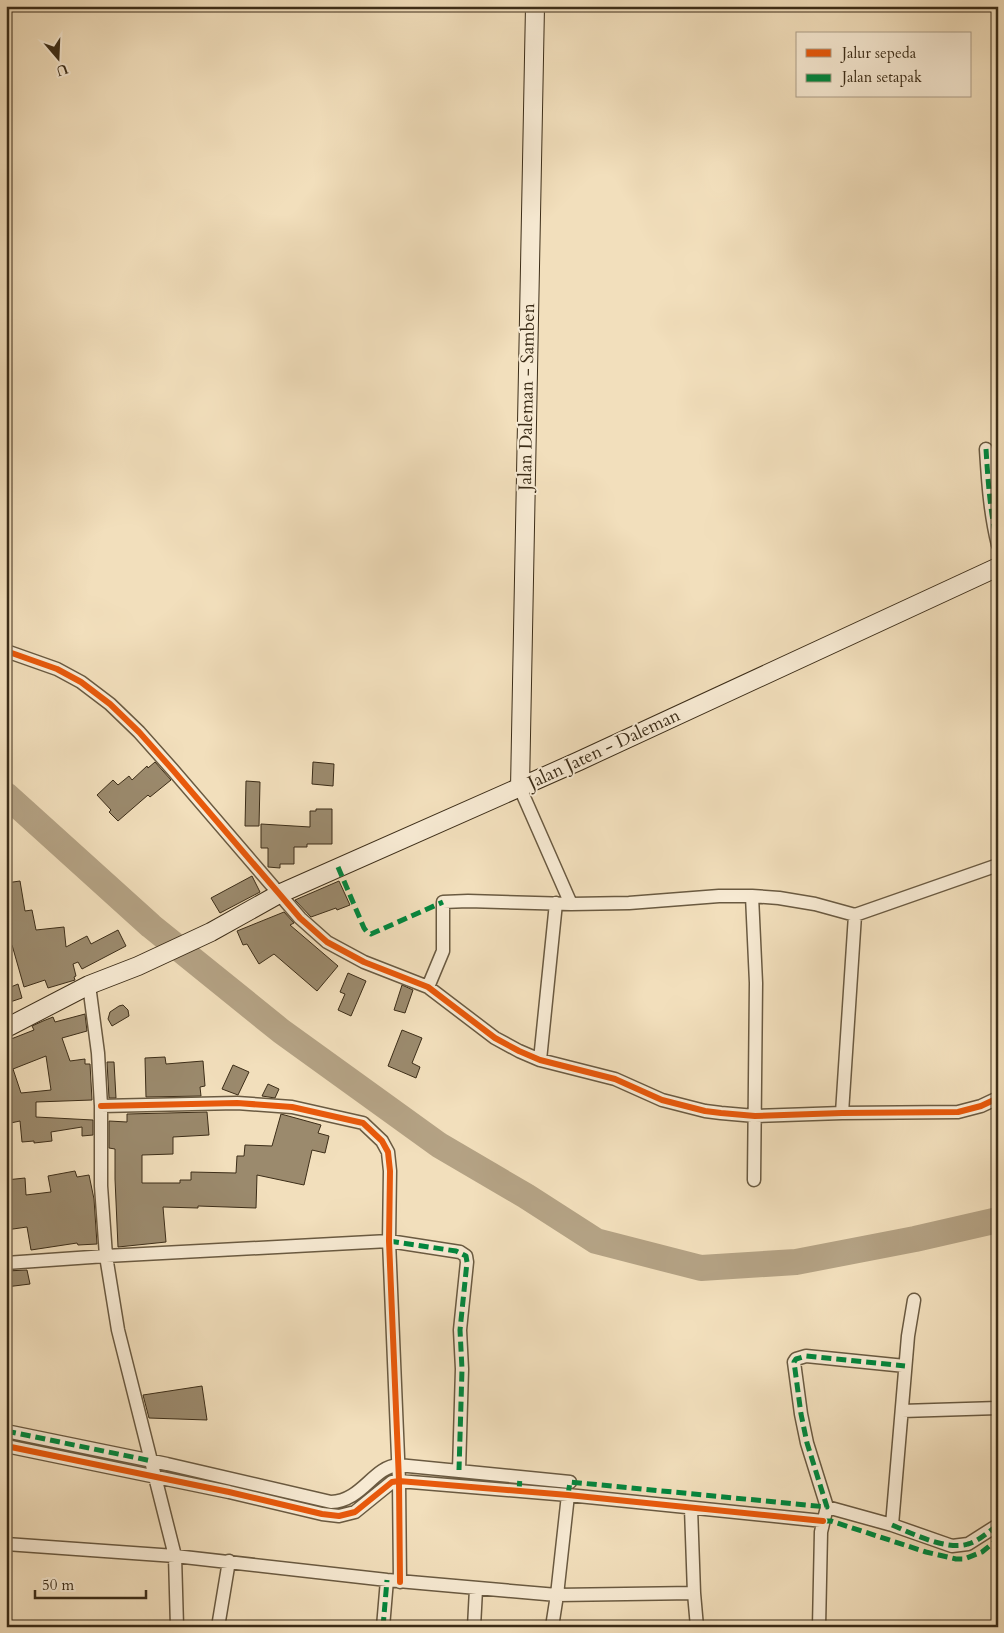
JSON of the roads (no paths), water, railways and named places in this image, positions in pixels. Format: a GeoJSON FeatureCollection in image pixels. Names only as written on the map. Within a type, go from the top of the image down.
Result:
{"type":"FeatureCollection","features":[{"type":"Feature","properties":{"kind":"main road","name":"Jalan Daleman - Samben"},"geometry":{"type":"LineString","coordinates":[[520,788],[535,6]]}},
{"type":"Feature","properties":{"kind":"main road","name":"Jalan Jaten - Daleman"},"geometry":{"type":"LineString","coordinates":[[6,1028],[90,985],[138,966],[211,932],[279,894],[520,788],[998,567]]}},
{"type":"Feature","properties":{"kind":"street"},"geometry":{"type":"LineString","coordinates":[[986,449],[989,496],[998,545]]}},
{"type":"Feature","properties":{"kind":"street"},"geometry":{"type":"LineString","coordinates":[[6,651],[57,669],[81,682],[110,704],[172,768],[300,918],[327,942],[364,962],[428,987],[495,1038],[519,1052],[541,1056],[600,1074],[626,1083],[668,1102],[705,1111],[755,1112],[843,1108],[958,1112],[981,1106],[998,1098]]}},
{"type":"Feature","properties":{"kind":"street"},"geometry":{"type":"LineString","coordinates":[[520,788],[571,904]]}},
{"type":"Feature","properties":{"kind":"street"},"geometry":{"type":"LineString","coordinates":[[428,987],[443,951],[443,902],[629,903],[719,896],[752,896],[815,904],[855,915],[998,866]]}},
{"type":"Feature","properties":{"kind":"street"},"geometry":{"type":"LineString","coordinates":[[752,896],[756,983],[754,1180]]}},
{"type":"Feature","properties":{"kind":"street"},"geometry":{"type":"LineString","coordinates":[[541,1056],[556,903]]}},
{"type":"Feature","properties":{"kind":"street"},"geometry":{"type":"LineString","coordinates":[[843,1108],[855,915]]}},
{"type":"Feature","properties":{"kind":"street"},"geometry":{"type":"LineString","coordinates":[[90,985],[98,1053],[101,1106],[101,1186],[106,1256],[118,1330],[174,1556],[177,1627]]}},
{"type":"Feature","properties":{"kind":"street"},"geometry":{"type":"LineString","coordinates":[[101,1106],[237,1103],[292,1107],[363,1124],[382,1140],[388,1152],[390,1171],[389,1241],[399,1473],[400,1582]]}},
{"type":"Feature","properties":{"kind":"street"},"geometry":{"type":"LineString","coordinates":[[6,1264],[106,1256],[389,1241],[456,1251],[466,1256],[467,1262],[460,1330],[462,1369],[459,1470]]}},
{"type":"Feature","properties":{"kind":"street"},"geometry":{"type":"LineString","coordinates":[[892,1526],[905,1366],[914,1300]]}},
{"type":"Feature","properties":{"kind":"street"},"geometry":{"type":"LineString","coordinates":[[819,1627],[825,1514],[807,1443],[795,1373],[796,1359],[806,1356],[905,1366]]}},
{"type":"Feature","properties":{"kind":"street"},"geometry":{"type":"LineString","coordinates":[[902,1411],[998,1408]]}},
{"type":"Feature","properties":{"kind":"street"},"geometry":{"type":"LineString","coordinates":[[6,1431],[33,1444],[154,1470],[331,1502],[348,1499],[388,1467],[399,1473],[568,1495],[691,1508],[825,1514],[892,1526],[941,1543],[960,1546],[968,1544],[998,1525]]}},
{"type":"Feature","properties":{"kind":"street"},"geometry":{"type":"LineString","coordinates":[[6,1446],[33,1444],[154,1470],[229,1492],[322,1514],[339,1516],[355,1512],[392,1482],[399,1473],[459,1470],[570,1482]]}},
{"type":"Feature","properties":{"kind":"street"},"geometry":{"type":"LineString","coordinates":[[552,1627],[568,1495]]}},
{"type":"Feature","properties":{"kind":"street"},"geometry":{"type":"LineString","coordinates":[[691,1508],[697,1627]]}},
{"type":"Feature","properties":{"kind":"street"},"geometry":{"type":"LineString","coordinates":[[6,1544],[174,1556],[400,1582],[557,1595],[694,1593]]}},
{"type":"Feature","properties":{"kind":"street"},"geometry":{"type":"LineString","coordinates":[[218,1627],[229,1562]]}},
{"type":"Feature","properties":{"kind":"street"},"geometry":{"type":"LineString","coordinates":[[383,1627],[387,1580]]}},
{"type":"Feature","properties":{"kind":"street"},"geometry":{"type":"LineString","coordinates":[[474,1627],[476,1588]]}},
{"type":"Feature","properties":{"kind":"waterway"},"geometry":{"type":"LineString","coordinates":[[6,795],[151,926],[281,1031],[439,1145],[526,1196],[596,1241],[701,1268],[796,1262],[915,1239],[998,1220]]}}]}
